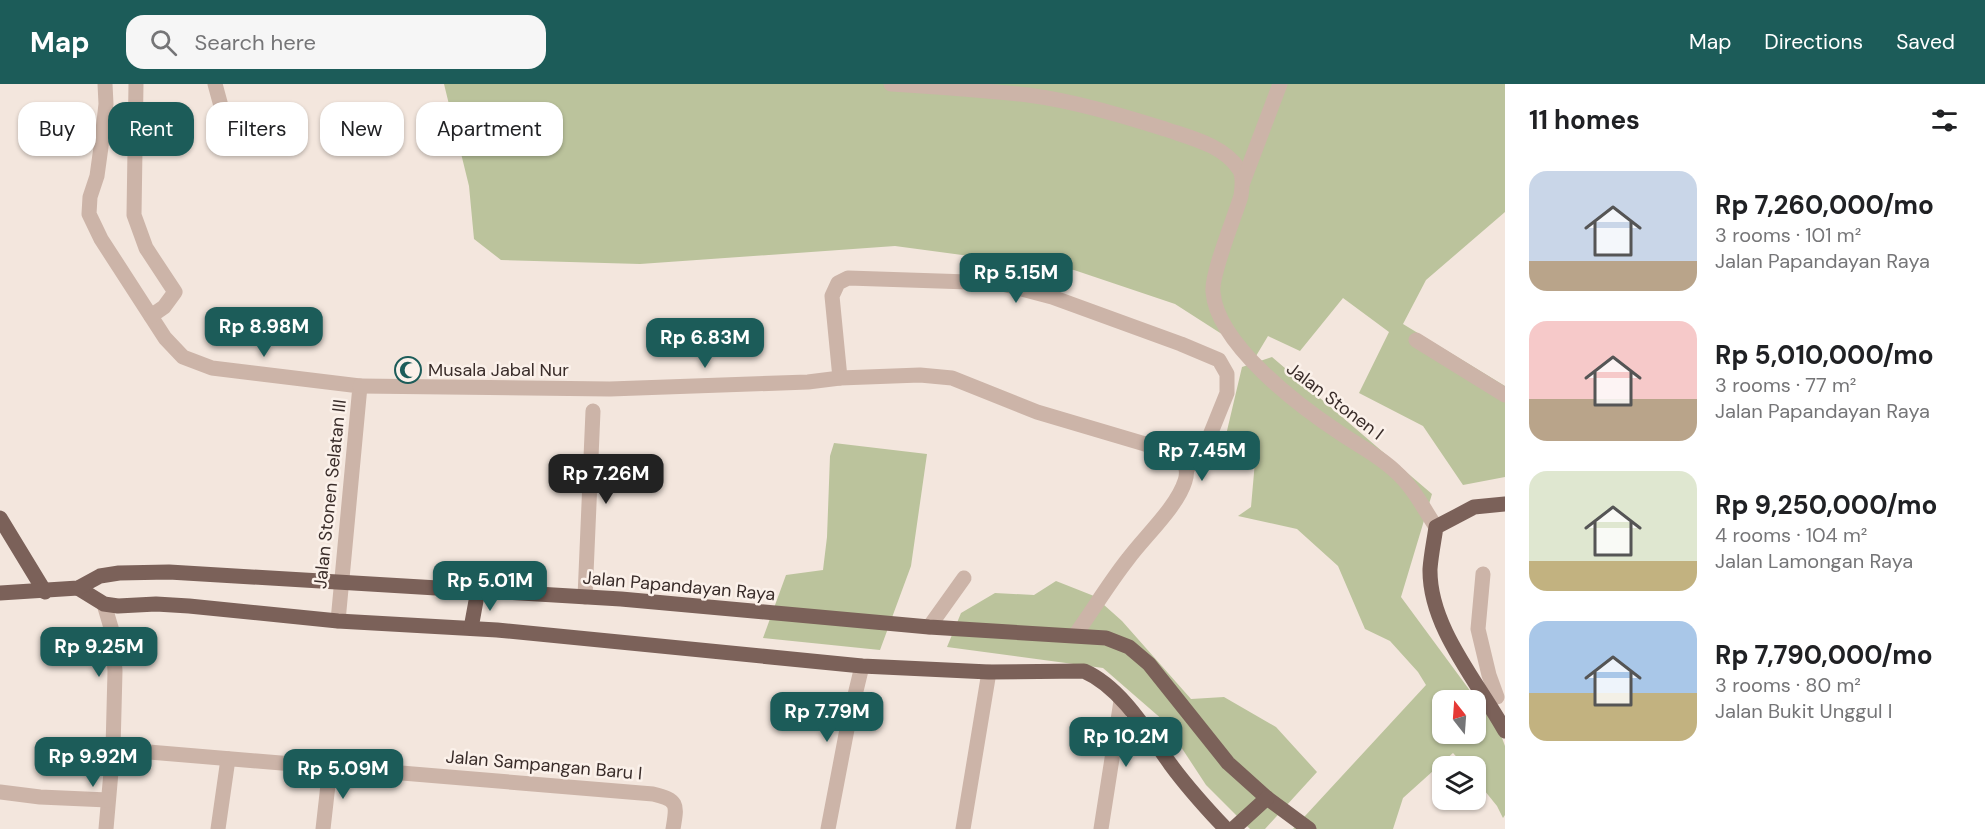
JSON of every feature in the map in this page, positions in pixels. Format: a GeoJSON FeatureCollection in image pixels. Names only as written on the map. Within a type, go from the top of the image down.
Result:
{"type":"FeatureCollection","features":[{"type":"Feature","properties":{"kind":"main road"},"geometry":{"type":"LineString","coordinates":[[1505,504],[1474,507],[1436,527],[1430,570],[1433,595],[1441,622],[1477,687],[1505,731]]}},
{"type":"Feature","properties":{"kind":"main road"},"geometry":{"type":"LineString","coordinates":[[0,518],[45,591]]}},
{"type":"Feature","properties":{"kind":"main road","name":"Jalan Papandayan Raya"},"geometry":{"type":"LineString","coordinates":[[100,576],[119,573],[169,572],[341,581],[585,597],[929,627],[1106,638],[1129,647],[1149,664],[1228,763],[1267,798],[1310,829]]}},
{"type":"Feature","properties":{"kind":"main road"},"geometry":{"type":"LineString","coordinates":[[0,593],[78,588],[100,576],[104,604]]}},
{"type":"Feature","properties":{"kind":"main road"},"geometry":{"type":"LineString","coordinates":[[78,588],[104,604],[189,606],[338,621],[471,628],[862,666],[989,672],[1084,671],[1096,676],[1121,701],[1226,829]]}},
{"type":"Feature","properties":{"kind":"main road"},"geometry":{"type":"LineString","coordinates":[[471,628],[478,590]]}},
{"type":"Feature","properties":{"kind":"main road"},"geometry":{"type":"LineString","coordinates":[[1233,829],[1267,798]]}},
{"type":"Feature","properties":{"kind":"street","name":"Jalan Stonen Selatan III"},"geometry":{"type":"LineString","coordinates":[[105,84],[106,104],[97,176],[90,197],[90,214],[101,239],[165,338],[183,357],[212,368],[360,386],[338,621]]}},
{"type":"Feature","properties":{"kind":"street"},"geometry":{"type":"LineString","coordinates":[[136,84],[134,215],[146,248],[175,292],[164,307],[151,316]]}},
{"type":"Feature","properties":{"kind":"street"},"geometry":{"type":"LineString","coordinates":[[214,84],[219,102]]}},
{"type":"Feature","properties":{"kind":"street"},"geometry":{"type":"LineString","coordinates":[[891,84],[1029,95],[1098,109],[1190,137],[1224,153],[1241,171],[1243,184]]}},
{"type":"Feature","properties":{"kind":"street","name":"Jalan Stonen I"},"geometry":{"type":"LineString","coordinates":[[1280,84],[1243,184],[1212,290],[1216,307],[1226,328],[1245,356],[1299,403],[1379,458],[1398,474],[1436,527]]}},
{"type":"Feature","properties":{"kind":"street"},"geometry":{"type":"LineString","coordinates":[[840,378],[832,296],[838,283],[848,278],[999,283],[1052,297],[1182,344],[1219,360],[1227,374],[1227,393],[1210,435],[1187,469],[1185,482],[1174,500],[1154,529],[1128,558],[1075,635]]}},
{"type":"Feature","properties":{"kind":"street"},"geometry":{"type":"LineString","coordinates":[[1416,339],[1505,395]]}},
{"type":"Feature","properties":{"kind":"street"},"geometry":{"type":"LineString","coordinates":[[360,386],[610,389],[808,382],[840,378],[920,375],[952,378],[1037,412],[1182,459],[1187,469]]}},
{"type":"Feature","properties":{"kind":"street"},"geometry":{"type":"LineString","coordinates":[[585,597],[593,411]]}},
{"type":"Feature","properties":{"kind":"street"},"geometry":{"type":"LineString","coordinates":[[1483,574],[1478,629],[1489,675],[1501,699]]}},
{"type":"Feature","properties":{"kind":"street"},"geometry":{"type":"LineString","coordinates":[[929,627],[964,578]]}},
{"type":"Feature","properties":{"kind":"street"},"geometry":{"type":"LineString","coordinates":[[104,604],[115,646],[113,749],[106,829]]}},
{"type":"Feature","properties":{"kind":"street"},"geometry":{"type":"LineString","coordinates":[[828,829],[848,724],[862,666]]}},
{"type":"Feature","properties":{"kind":"street"},"geometry":{"type":"LineString","coordinates":[[963,829],[989,672]]}},
{"type":"Feature","properties":{"kind":"street"},"geometry":{"type":"LineString","coordinates":[[1477,687],[1501,699]]}},
{"type":"Feature","properties":{"kind":"street"},"geometry":{"type":"LineString","coordinates":[[1101,829],[1121,701]]}},
{"type":"Feature","properties":{"kind":"street","name":"Jalan Sampangan Baru I"},"geometry":{"type":"LineString","coordinates":[[113,749],[653,795],[669,798],[675,803],[673,829]]}},
{"type":"Feature","properties":{"kind":"street"},"geometry":{"type":"LineString","coordinates":[[218,829],[228,759]]}},
{"type":"Feature","properties":{"kind":"street"},"geometry":{"type":"LineString","coordinates":[[323,829],[330,767]]}},
{"type":"Feature","properties":{"kind":"street"},"geometry":{"type":"LineString","coordinates":[[0,792],[40,797],[108,800]]}},
{"type":"Feature","properties":{"kind":"green space"},"geometry":{"type":"Polygon","coordinates":[[[444,84],[1505,84],[1505,212],[1426,280],[1403,324],[1505,386],[1505,477],[1463,485],[1423,426],[1359,393],[1389,332],[1343,298],[1300,351],[1268,336],[1256,356],[1175,304],[1074,270],[895,246],[640,264],[501,260],[474,239],[469,186],[462,156],[563,156],[563,102],[448,102],[444,84]]]}},
{"type":"Feature","properties":{"kind":"green space"},"geometry":{"type":"Polygon","coordinates":[[[1272,357],[1432,494],[1401,597],[1470,690],[1432,690],[1432,744],[1486,744],[1486,712],[1499,730],[1505,746],[1505,815],[1503,818],[1486,792],[1486,756],[1456,756],[1453,753],[1450,756],[1432,756],[1432,772],[1403,798],[1393,829],[1293,829],[1426,685],[1418,672],[1390,641],[1365,629],[1338,566],[1297,529],[1238,516],[1251,507],[1256,450],[1226,435],[1242,367],[1272,357]]]}},
{"type":"Feature","properties":{"kind":"green space"},"geometry":{"type":"Polygon","coordinates":[[[834,443],[927,454],[911,566],[880,650],[763,638],[786,575],[823,570],[827,537],[830,456],[834,443]]]}},
{"type":"Feature","properties":{"kind":"green space"},"geometry":{"type":"Polygon","coordinates":[[[1056,581],[1094,596],[1122,621],[1191,699],[1224,697],[1276,727],[1317,772],[1265,829],[1250,829],[1206,785],[1164,721],[1103,668],[947,647],[961,613],[995,593],[1034,595],[1056,581]]]}},
{"type":"Feature","properties":{"kind":"place","name":"Musala Jabal Nur"},"geometry":{"type":"Point","coordinates":[408,370]}}]}
